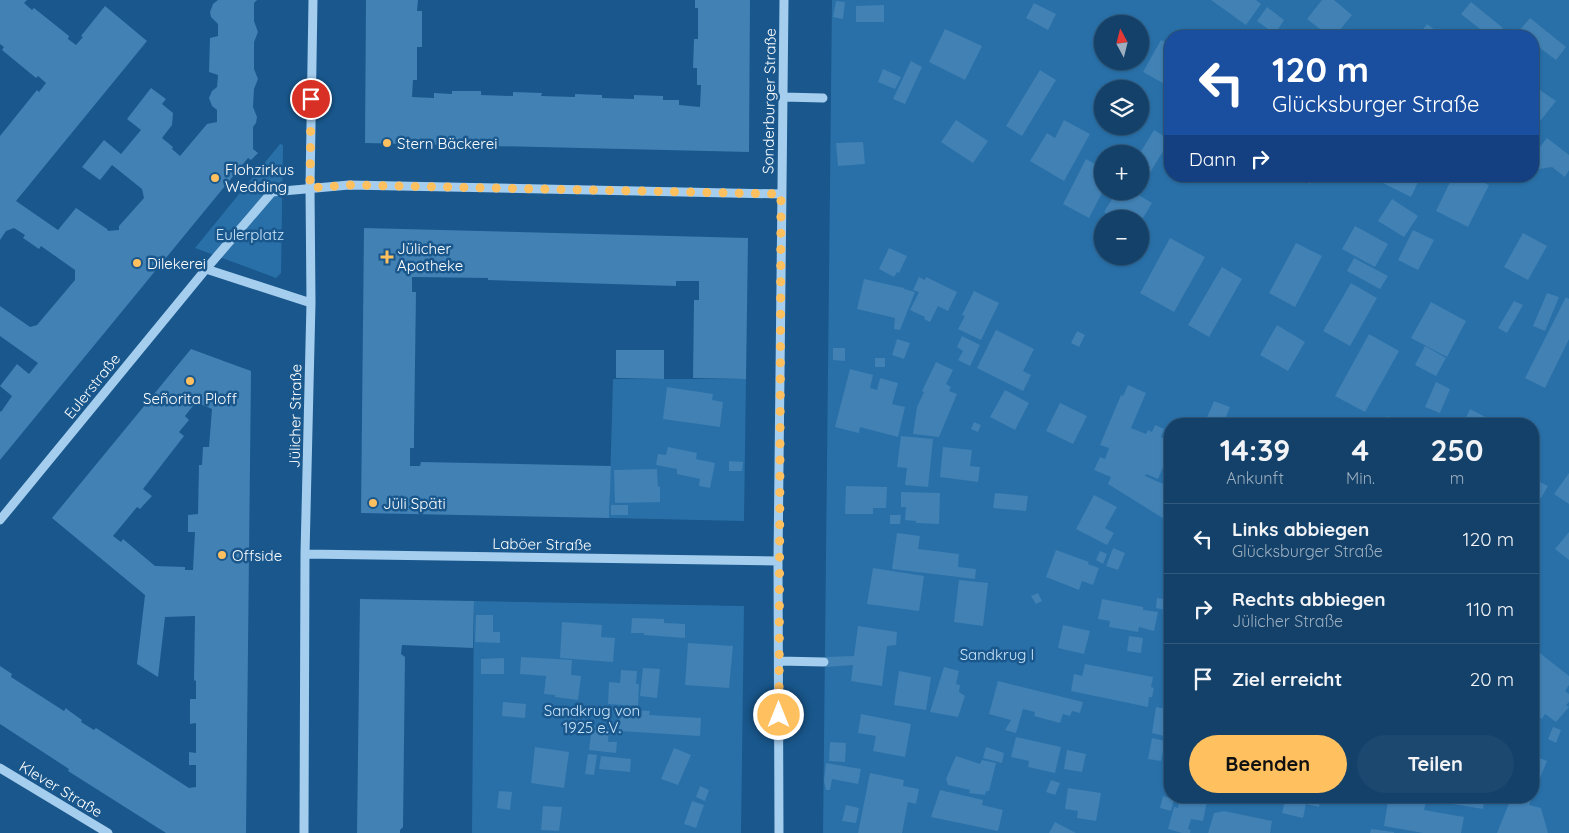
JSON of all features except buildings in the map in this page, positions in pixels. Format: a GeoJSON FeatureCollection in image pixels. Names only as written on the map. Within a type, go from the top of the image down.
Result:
{"type":"FeatureCollection","features":[{"type":"Feature","properties":{"kind":"street","name":"Jülicher Straße"},"geometry":{"type":"LineString","coordinates":[[304,833],[305,554],[311,303],[310,188],[313,0]]}},
{"type":"Feature","properties":{"kind":"street","name":"Sonderburger Straße"},"geometry":{"type":"LineString","coordinates":[[779,833],[778,561],[784,0]]}},
{"type":"Feature","properties":{"kind":"street"},"geometry":{"type":"LineString","coordinates":[[782,97],[823,98]]}},
{"type":"Feature","properties":{"kind":"street","name":"Eulerstraße"},"geometry":{"type":"LineString","coordinates":[[0,520],[206,269],[272,192],[349,185],[781,194]]}},
{"type":"Feature","properties":{"kind":"street"},"geometry":{"type":"LineString","coordinates":[[206,269],[311,303]]}},
{"type":"Feature","properties":{"kind":"street","name":"Laböer Straße"},"geometry":{"type":"LineString","coordinates":[[305,554],[778,561]]}},
{"type":"Feature","properties":{"kind":"street"},"geometry":{"type":"LineString","coordinates":[[779,661],[824,662]]}},
{"type":"Feature","properties":{"kind":"street","name":"Klever Straße"},"geometry":{"type":"LineString","coordinates":[[0,768],[108,833]]}},
{"type":"Feature","properties":{"kind":"green space","name":"Sandkrug I"},"geometry":{"type":"Polygon","coordinates":[[[832,0],[1569,0],[1569,833],[823,833],[832,0]]]}},
{"type":"Feature","properties":{"kind":"green space","name":"Eulerplatz"},"geometry":{"type":"Polygon","coordinates":[[[280,144],[283,145],[281,273],[276,278],[195,248],[280,144]]]}},
{"type":"Feature","properties":{"kind":"green space"},"geometry":{"type":"Polygon","coordinates":[[[613,379],[746,379],[744,521],[609,518],[613,379]]]}},
{"type":"Feature","properties":{"kind":"green space","name":"Sandkrug von 1925 e.V."},"geometry":{"type":"Polygon","coordinates":[[[474,601],[744,606],[741,833],[472,833],[474,601]]]}},
{"type":"Feature","properties":{"kind":"place","name":"Stern Bäckerei"},"geometry":{"type":"Point","coordinates":[387,143]}},
{"type":"Feature","properties":{"kind":"place","name":"Flohzirkus Wedding"},"geometry":{"type":"Point","coordinates":[215,178]}},
{"type":"Feature","properties":{"kind":"place","name":"Jülicher Apotheke"},"geometry":{"type":"Point","coordinates":[387,257]}},
{"type":"Feature","properties":{"kind":"place","name":"Dilekerei"},"geometry":{"type":"Point","coordinates":[137,263]}},
{"type":"Feature","properties":{"kind":"place","name":"Señorita Ploff"},"geometry":{"type":"Point","coordinates":[190,381]}},
{"type":"Feature","properties":{"kind":"place","name":"Jüli Späti"},"geometry":{"type":"Point","coordinates":[373,503]}},
{"type":"Feature","properties":{"kind":"place","name":"Offside"},"geometry":{"type":"Point","coordinates":[222,555]}},
{"type":"Feature","properties":{"kind":"route"},"geometry":{"type":"LineString","coordinates":[[311,99],[310,188],[349,185],[781,194],[778,561],[779,715]]}}]}
